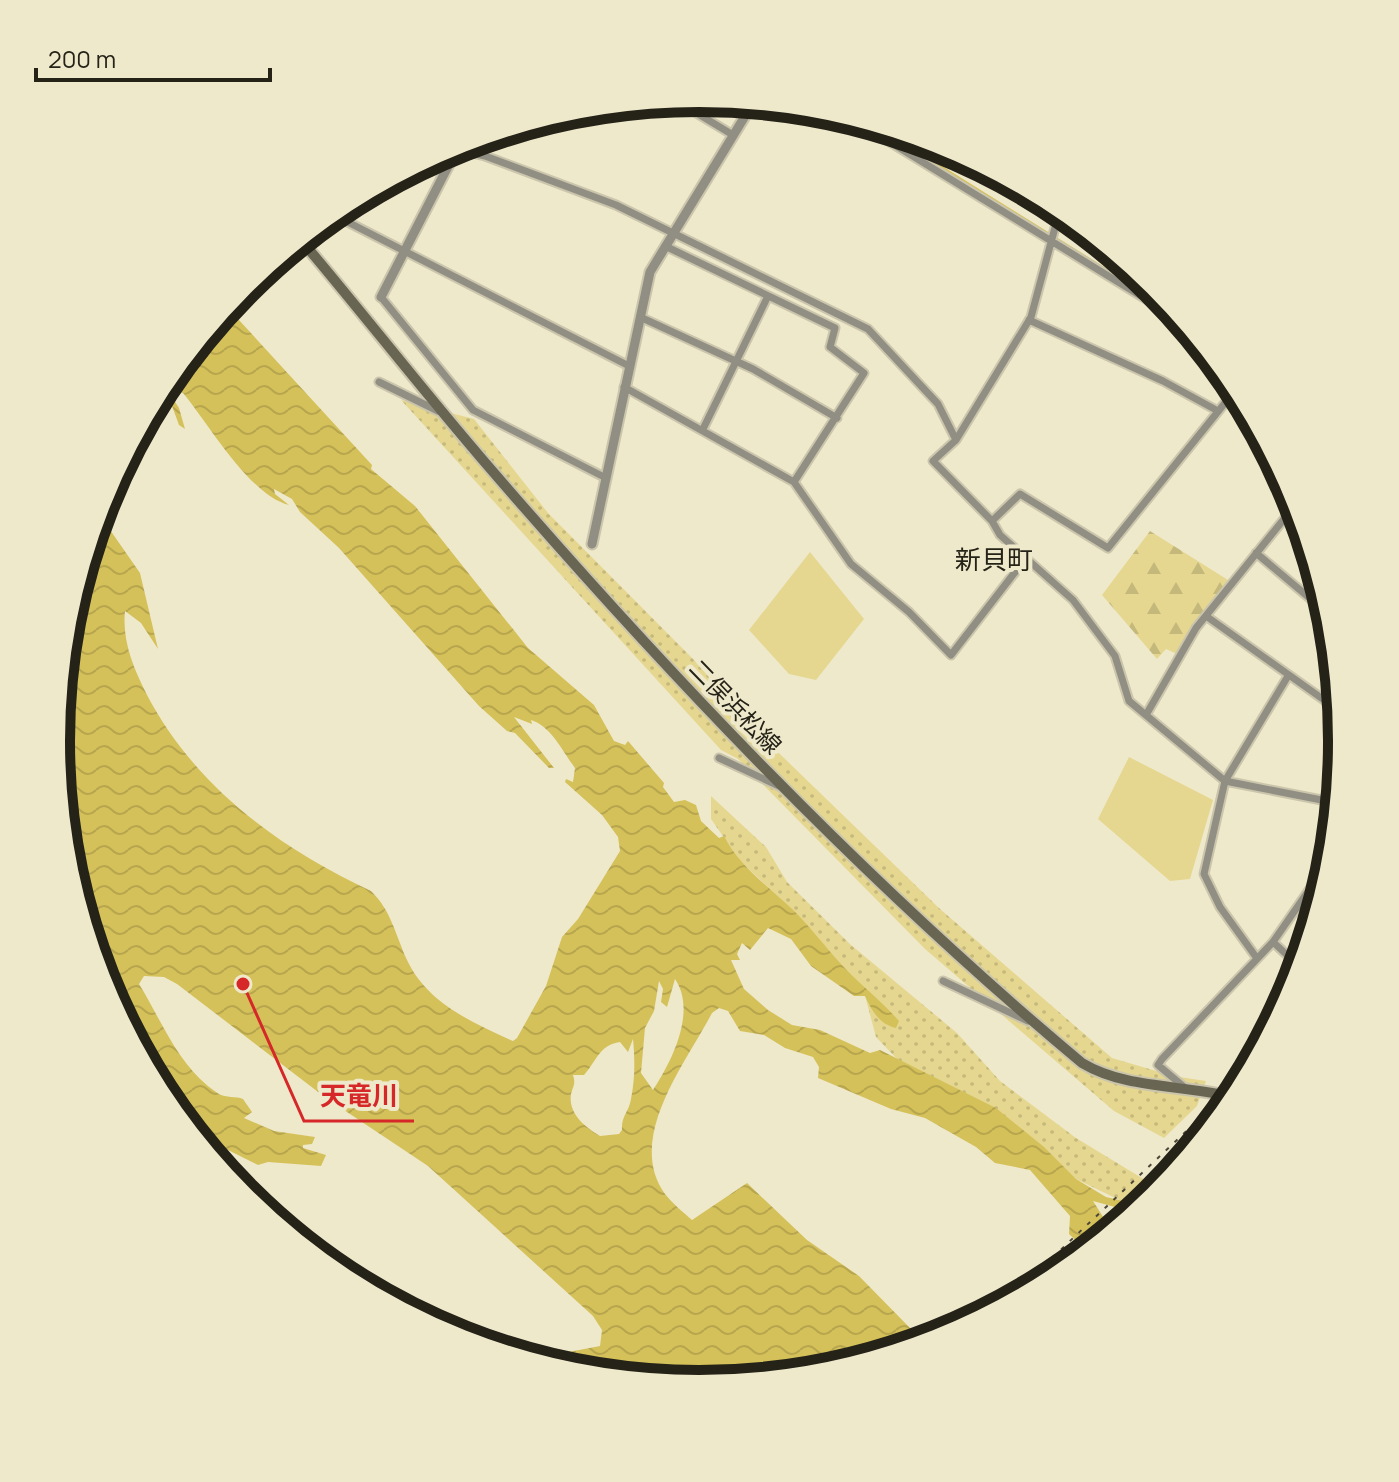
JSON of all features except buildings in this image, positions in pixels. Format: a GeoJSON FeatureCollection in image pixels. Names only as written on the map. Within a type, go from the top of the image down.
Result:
{"type":"FeatureCollection","features":[{"type":"Feature","properties":{"kind":"main road","name":"二俣浜松線"},"geometry":{"type":"LineString","coordinates":[[308,248],[614,609],[787,790],[957,955],[1036,1025],[1097,1072],[1118,1079],[1218,1094]]}},
{"type":"Feature","properties":{"kind":"street"},"geometry":{"type":"LineString","coordinates":[[695,112],[733,135]]}},
{"type":"Feature","properties":{"kind":"street"},"geometry":{"type":"LineString","coordinates":[[592,544],[650,272],[746,114]]}},
{"type":"Feature","properties":{"kind":"street"},"geometry":{"type":"LineString","coordinates":[[888,141],[1150,301]]}},
{"type":"Feature","properties":{"kind":"street"},"geometry":{"type":"LineString","coordinates":[[475,153],[616,205],[868,329],[938,404],[956,440]]}},
{"type":"Feature","properties":{"kind":"street"},"geometry":{"type":"LineString","coordinates":[[447,164],[381,297],[473,410],[606,478]]}},
{"type":"Feature","properties":{"kind":"street"},"geometry":{"type":"LineString","coordinates":[[347,221],[629,366]]}},
{"type":"Feature","properties":{"kind":"street"},"geometry":{"type":"LineString","coordinates":[[1056,223],[1029,320],[956,440],[933,461],[992,521],[1000,535],[1073,600],[1115,656],[1129,701],[1225,781],[1326,801]]}},
{"type":"Feature","properties":{"kind":"street"},"geometry":{"type":"LineString","coordinates":[[665,246],[835,328],[830,347],[864,373],[794,482]]}},
{"type":"Feature","properties":{"kind":"street"},"geometry":{"type":"LineString","coordinates":[[703,429],[768,296]]}},
{"type":"Feature","properties":{"kind":"street"},"geometry":{"type":"LineString","coordinates":[[640,317],[735,360],[837,418]]}},
{"type":"Feature","properties":{"kind":"street"},"geometry":{"type":"LineString","coordinates":[[1029,320],[1163,381],[1218,411]]}},
{"type":"Feature","properties":{"kind":"street"},"geometry":{"type":"LineString","coordinates":[[379,382],[448,416]]}},
{"type":"Feature","properties":{"kind":"street"},"geometry":{"type":"LineString","coordinates":[[624,387],[794,482],[851,564],[909,612],[951,655],[1026,558]]}},
{"type":"Feature","properties":{"kind":"street"},"geometry":{"type":"LineString","coordinates":[[992,521],[1020,494],[1108,548],[1228,399]]}},
{"type":"Feature","properties":{"kind":"street"},"geometry":{"type":"LineString","coordinates":[[1146,715],[1206,616],[1287,515]]}},
{"type":"Feature","properties":{"kind":"street"},"geometry":{"type":"LineString","coordinates":[[1256,553],[1313,601]]}},
{"type":"Feature","properties":{"kind":"street"},"geometry":{"type":"LineString","coordinates":[[1206,616],[1328,701]]}},
{"type":"Feature","properties":{"kind":"street"},"geometry":{"type":"LineString","coordinates":[[1256,957],[1220,907],[1204,874],[1225,781],[1288,676]]}},
{"type":"Feature","properties":{"kind":"street"},"geometry":{"type":"LineString","coordinates":[[719,758],[787,790]]}},
{"type":"Feature","properties":{"kind":"street"},"geometry":{"type":"LineString","coordinates":[[1184,1087],[1158,1065],[1273,942],[1312,886]]}},
{"type":"Feature","properties":{"kind":"street"},"geometry":{"type":"LineString","coordinates":[[1273,942],[1290,958]]}},
{"type":"Feature","properties":{"kind":"street"},"geometry":{"type":"LineString","coordinates":[[943,981],[1036,1025]]}},
{"type":"Feature","properties":{"kind":"green space"},"geometry":{"type":"Polygon","coordinates":[[[401,400],[474,419],[548,513],[695,661],[752,727],[940,909],[1112,1058],[1173,1076],[1206,1081],[1197,1106],[1164,1138],[1114,1111],[925,949],[738,759],[721,750],[401,400]]]}},
{"type":"Feature","properties":{"kind":"green space"},"geometry":{"type":"Polygon","coordinates":[[[1150,531],[1228,580],[1177,654],[1166,649],[1157,659],[1102,595],[1150,531]]]}},
{"type":"Feature","properties":{"kind":"green space"},"geometry":{"type":"Polygon","coordinates":[[[810,552],[864,619],[816,680],[789,674],[749,630],[810,552]]]}},
{"type":"Feature","properties":{"kind":"green space"},"geometry":{"type":"Polygon","coordinates":[[[1129,757],[1213,800],[1190,879],[1170,881],[1098,819],[1129,757]]]}},
{"type":"Feature","properties":{"kind":"green space"},"geometry":{"type":"Polygon","coordinates":[[[711,796],[766,847],[787,882],[851,945],[957,1033],[1000,1081],[1076,1138],[1149,1182],[1126,1203],[1076,1179],[985,1103],[897,1059],[876,1037],[863,988],[782,900],[741,862],[711,819],[711,796]]]}},
{"type":"Feature","properties":{"kind":"water"},"geometry":{"type":"Polygon","coordinates":[[[235,316],[372,465],[371,469],[415,506],[528,648],[594,705],[614,741],[625,745],[628,741],[664,783],[663,787],[674,802],[685,800],[696,805],[701,821],[719,838],[724,836],[746,866],[799,916],[849,972],[899,1021],[896,1028],[885,1023],[873,1012],[865,996],[854,996],[811,966],[791,939],[768,928],[750,950],[742,943],[737,954],[740,960],[731,960],[744,989],[792,1025],[820,1030],[870,1053],[880,1050],[996,1108],[1044,1147],[1076,1179],[1106,1197],[1128,1202],[1121,1209],[1093,1201],[1106,1221],[1079,1243],[1069,1234],[1070,1216],[1030,1170],[995,1163],[976,1147],[925,1118],[891,1109],[818,1078],[819,1067],[813,1057],[785,1048],[764,1035],[740,1031],[728,1011],[719,1008],[712,1013],[675,1077],[655,1125],[652,1149],[654,1172],[665,1194],[692,1220],[747,1183],[807,1240],[859,1276],[917,1332],[822,1358],[741,1369],[658,1369],[559,1354],[600,1346],[602,1330],[593,1316],[428,1166],[326,1098],[177,984],[164,977],[144,976],[139,984],[164,1029],[182,1058],[205,1083],[222,1095],[243,1099],[252,1112],[244,1118],[274,1131],[315,1137],[312,1144],[303,1145],[303,1148],[326,1155],[321,1166],[268,1162],[258,1165],[228,1150],[224,1154],[176,1091],[135,1019],[103,943],[82,864],[71,782],[71,700],[82,618],[108,527],[140,573],[158,649],[141,623],[125,611],[127,643],[133,663],[146,693],[188,757],[242,811],[272,834],[371,891],[388,915],[416,975],[452,1010],[513,1041],[517,1038],[546,986],[562,937],[578,919],[620,851],[618,837],[602,815],[565,782],[566,779],[573,782],[575,768],[551,734],[538,723],[531,720],[532,724],[514,717],[554,768],[549,768],[515,733],[507,731],[479,706],[339,548],[300,512],[292,499],[274,489],[275,494],[289,505],[274,499],[245,474],[183,393],[176,391],[235,316]],[[675,979],[667,1007],[661,1002],[663,989],[659,981],[654,1011],[645,1028],[641,1073],[653,1090],[668,1065],[679,1036],[684,1006],[675,979]],[[633,1039],[628,1052],[620,1042],[613,1044],[603,1050],[584,1075],[573,1075],[572,1108],[583,1124],[600,1136],[619,1134],[622,1130],[630,1103],[633,1039]]]}},
{"type":"Feature","properties":{"kind":"water"},"geometry":{"type":"Polygon","coordinates":[[[172,397],[185,429],[179,425],[170,400],[172,397]]]}},
{"type":"Feature","properties":{"kind":"waterway"},"geometry":{"type":"LineString","coordinates":[[914,149],[1137,288]]}},
{"type":"Feature","properties":{"kind":"railway"},"geometry":{"type":"LineString","coordinates":[[1039,1270],[1210,1109]]}},
{"type":"Feature","properties":{"kind":"place","name":"天竜川"},"geometry":{"type":"Point","coordinates":[243,984]}},
{"type":"Feature","properties":{"kind":"district","name":"新貝町"},"geometry":{"type":"Point","coordinates":[994,560]}}]}
